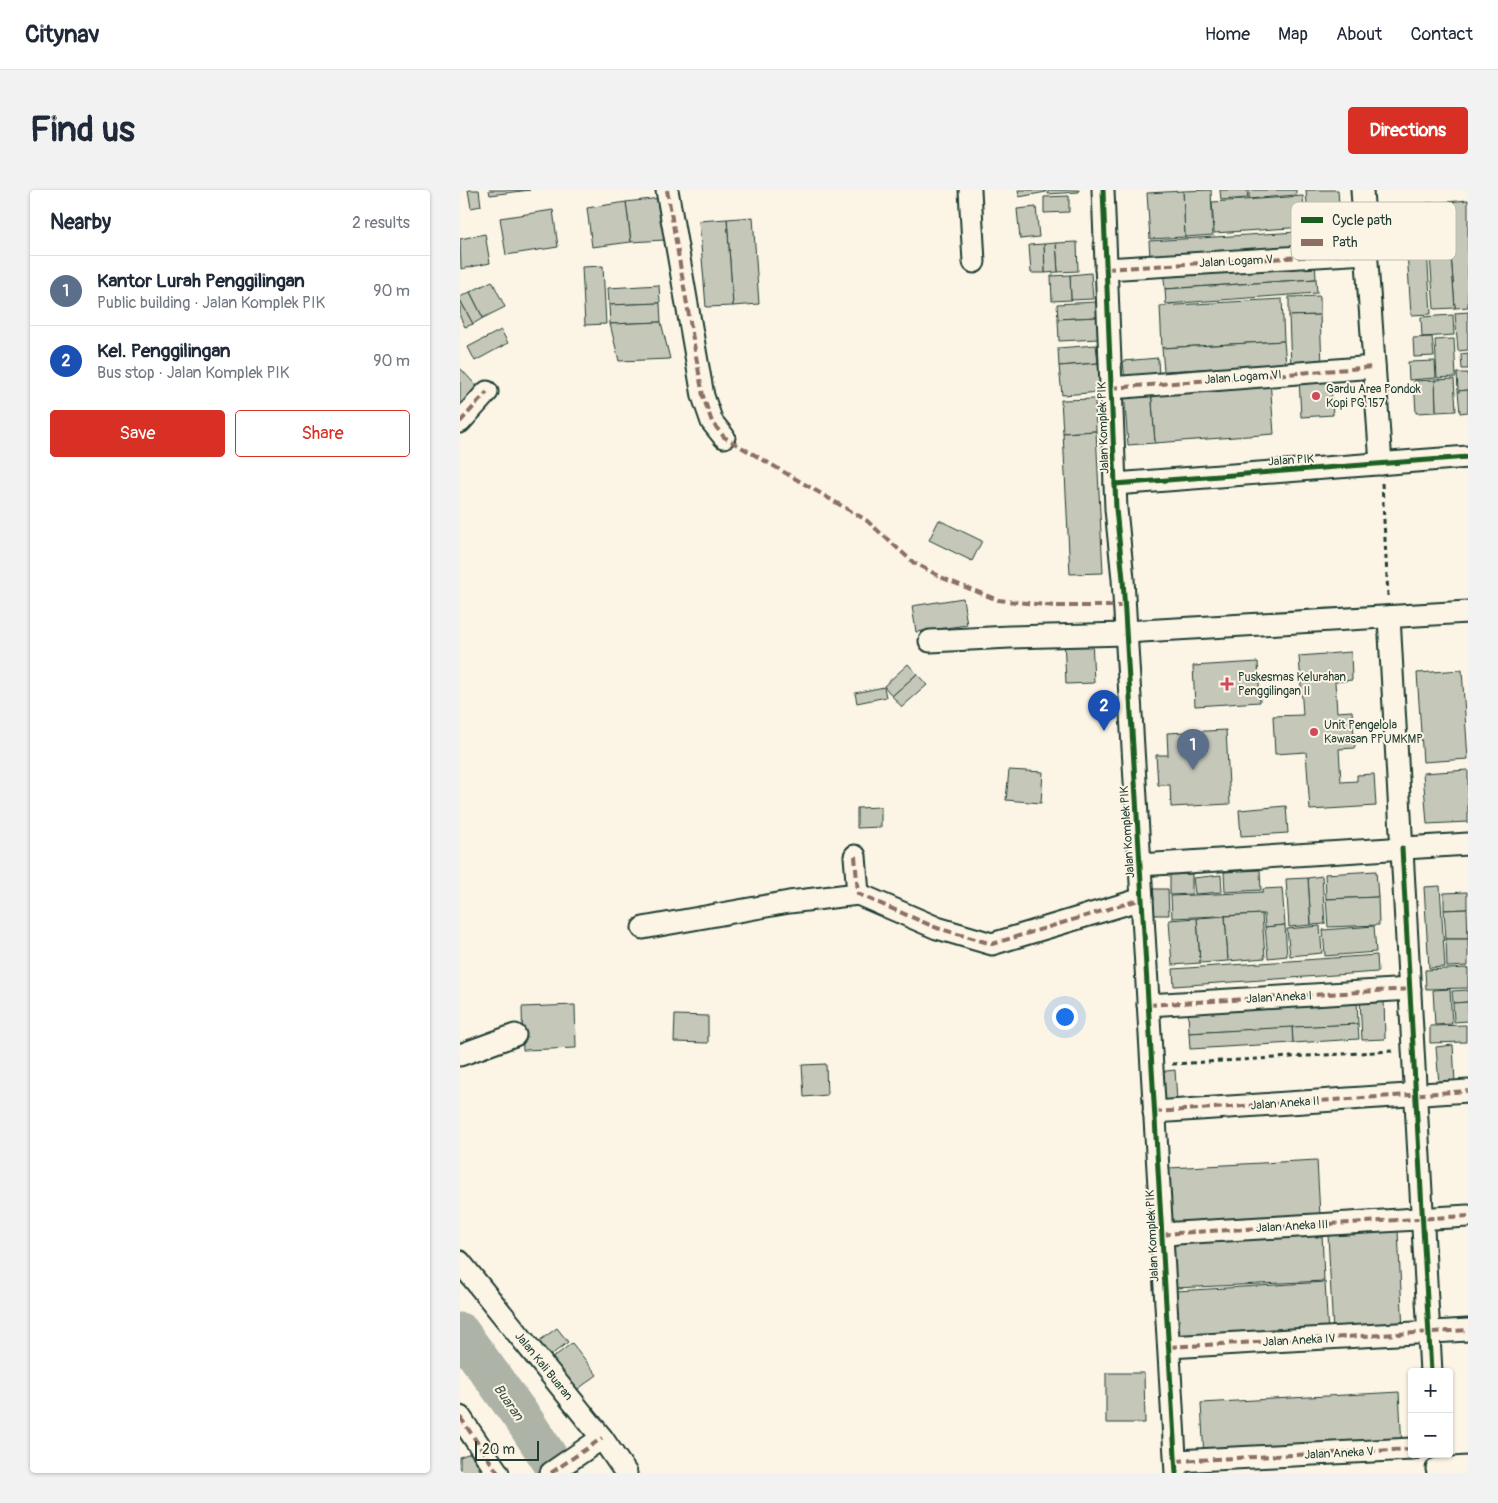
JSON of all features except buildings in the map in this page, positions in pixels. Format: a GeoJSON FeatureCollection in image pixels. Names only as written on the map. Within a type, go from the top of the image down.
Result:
{"type":"FeatureCollection","features":[{"type":"Feature","properties":{"kind":"street"},"geometry":{"type":"LineString","coordinates":[[667,190],[703,396],[712,422],[724,437]]}},
{"type":"Feature","properties":{"kind":"street"},"geometry":{"type":"LineString","coordinates":[[970,190],[974,262]]}},
{"type":"Feature","properties":{"kind":"street","name":"Jalan Komplek PIK"},"geometry":{"type":"LineString","coordinates":[[1103,190],[1116,509],[1123,579],[1176,1467]]}},
{"type":"Feature","properties":{"kind":"street","name":"Jalan Logam V"},"geometry":{"type":"LineString","coordinates":[[1106,268],[1291,257]]}},
{"type":"Feature","properties":{"kind":"street"},"geometry":{"type":"LineString","coordinates":[[1366,260],[1381,464]]}},
{"type":"Feature","properties":{"kind":"street","name":"Jalan Logam VI"},"geometry":{"type":"LineString","coordinates":[[1111,388],[1374,367]]}},
{"type":"Feature","properties":{"kind":"street"},"geometry":{"type":"LineString","coordinates":[[460,422],[486,392]]}},
{"type":"Feature","properties":{"kind":"street","name":"Jalan PIK"},"geometry":{"type":"LineString","coordinates":[[1115,484],[1468,457]]}},
{"type":"Feature","properties":{"kind":"street"},"geometry":{"type":"LineString","coordinates":[[930,641],[1125,633],[1468,612]]}},
{"type":"Feature","properties":{"kind":"street"},"geometry":{"type":"LineString","coordinates":[[1388,617],[1431,1368]]}},
{"type":"Feature","properties":{"kind":"street","name":"Jalan Komplek PIK"},"geometry":{"type":"LineString","coordinates":[[1140,865],[1468,844]]}},
{"type":"Feature","properties":{"kind":"street"},"geometry":{"type":"LineString","coordinates":[[855,856],[858,894]]}},
{"type":"Feature","properties":{"kind":"street"},"geometry":{"type":"LineString","coordinates":[[643,928],[780,904],[858,894],[937,928],[992,944],[1142,898]]}},
{"type":"Feature","properties":{"kind":"street","name":"Jalan Aneka I"},"geometry":{"type":"LineString","coordinates":[[1148,1005],[1410,989]]}},
{"type":"Feature","properties":{"kind":"street"},"geometry":{"type":"LineString","coordinates":[[460,1055],[514,1035]]}},
{"type":"Feature","properties":{"kind":"street","name":"Jalan Aneka II"},"geometry":{"type":"LineString","coordinates":[[1154,1112],[1468,1092]]}},
{"type":"Feature","properties":{"kind":"street","name":"Jalan Aneka III"},"geometry":{"type":"LineString","coordinates":[[1162,1235],[1468,1216]]}},
{"type":"Feature","properties":{"kind":"street","name":"Jalan Kali Buaran"},"geometry":{"type":"LineString","coordinates":[[460,1262],[596,1441],[626,1473]]}},
{"type":"Feature","properties":{"kind":"street","name":"Jalan Aneka IV"},"geometry":{"type":"LineString","coordinates":[[1169,1347],[1468,1330]]}},
{"type":"Feature","properties":{"kind":"street"},"geometry":{"type":"LineString","coordinates":[[460,1417],[498,1473]]}},
{"type":"Feature","properties":{"kind":"street"},"geometry":{"type":"LineString","coordinates":[[551,1473],[596,1441]]}},
{"type":"Feature","properties":{"kind":"street","name":"Jalan Aneka V"},"geometry":{"type":"LineString","coordinates":[[1176,1467],[1408,1449]]}},
{"type":"Feature","properties":{"kind":"street"},"geometry":{"type":"LineString","coordinates":[[1437,1465],[1468,1468]]}},
{"type":"Feature","properties":{"kind":"path"},"geometry":{"type":"LineString","coordinates":[[1381,464],[1388,617]]}},
{"type":"Feature","properties":{"kind":"path"},"geometry":{"type":"LineString","coordinates":[[1151,1065],[1413,1050]]}},
{"type":"Feature","properties":{"kind":"waterway","name":"Buaran"},"geometry":{"type":"LineString","coordinates":[[460,1332],[526,1423],[559,1473]]}},
{"type":"Feature","properties":{"kind":"marked path"},"geometry":{"type":"LineString","coordinates":[[667,190],[703,396],[712,422],[724,437],[866,520],[914,563],[945,579],[998,600],[1055,606],[1124,606]]}},
{"type":"Feature","properties":{"kind":"marked path"},"geometry":{"type":"LineString","coordinates":[[1106,269],[1291,258]]}},
{"type":"Feature","properties":{"kind":"marked path"},"geometry":{"type":"LineString","coordinates":[[1111,388],[1374,367]]}},
{"type":"Feature","properties":{"kind":"marked path"},"geometry":{"type":"LineString","coordinates":[[460,422],[487,392]]}},
{"type":"Feature","properties":{"kind":"marked path"},"geometry":{"type":"LineString","coordinates":[[855,856],[858,894],[937,928],[992,944],[1142,899]]}},
{"type":"Feature","properties":{"kind":"marked path"},"geometry":{"type":"LineString","coordinates":[[1148,1005],[1410,989]]}},
{"type":"Feature","properties":{"kind":"marked path"},"geometry":{"type":"LineString","coordinates":[[1154,1112],[1468,1091]]}},
{"type":"Feature","properties":{"kind":"marked path"},"geometry":{"type":"LineString","coordinates":[[1162,1235],[1468,1216]]}},
{"type":"Feature","properties":{"kind":"marked path"},"geometry":{"type":"LineString","coordinates":[[1169,1347],[1468,1330]]}},
{"type":"Feature","properties":{"kind":"marked path"},"geometry":{"type":"LineString","coordinates":[[460,1417],[498,1473]]}},
{"type":"Feature","properties":{"kind":"marked path"},"geometry":{"type":"LineString","coordinates":[[551,1473],[602,1438]]}},
{"type":"Feature","properties":{"kind":"marked path"},"geometry":{"type":"LineString","coordinates":[[1176,1461],[1408,1449]]}},
{"type":"Feature","properties":{"kind":"cycle path"},"geometry":{"type":"LineString","coordinates":[[1103,190],[1116,509],[1123,579],[1176,1473]]}},
{"type":"Feature","properties":{"kind":"cycle path"},"geometry":{"type":"LineString","coordinates":[[1115,484],[1468,457]]}},
{"type":"Feature","properties":{"kind":"cycle path"},"geometry":{"type":"LineString","coordinates":[[1402,848],[1431,1368]]}},
{"type":"Feature","properties":{"kind":"place","name":"Gardu Area Pondok Kopi PG.157"},"geometry":{"type":"Point","coordinates":[1316,396]}},
{"type":"Feature","properties":{"kind":"place","name":"Puskesmas Kelurahan Penggilingan II"},"geometry":{"type":"Point","coordinates":[1227,684]}},
{"type":"Feature","properties":{"kind":"place","name":"Kel. Penggilingan"},"geometry":{"type":"Point","coordinates":[1104,731]}},
{"type":"Feature","properties":{"kind":"place","name":"Unit Pengelola Kawasan PPUMKMP"},"geometry":{"type":"Point","coordinates":[1314,732]}},
{"type":"Feature","properties":{"kind":"place","name":"Kantor Lurah Penggilingan"},"geometry":{"type":"Point","coordinates":[1193,770]}}]}
